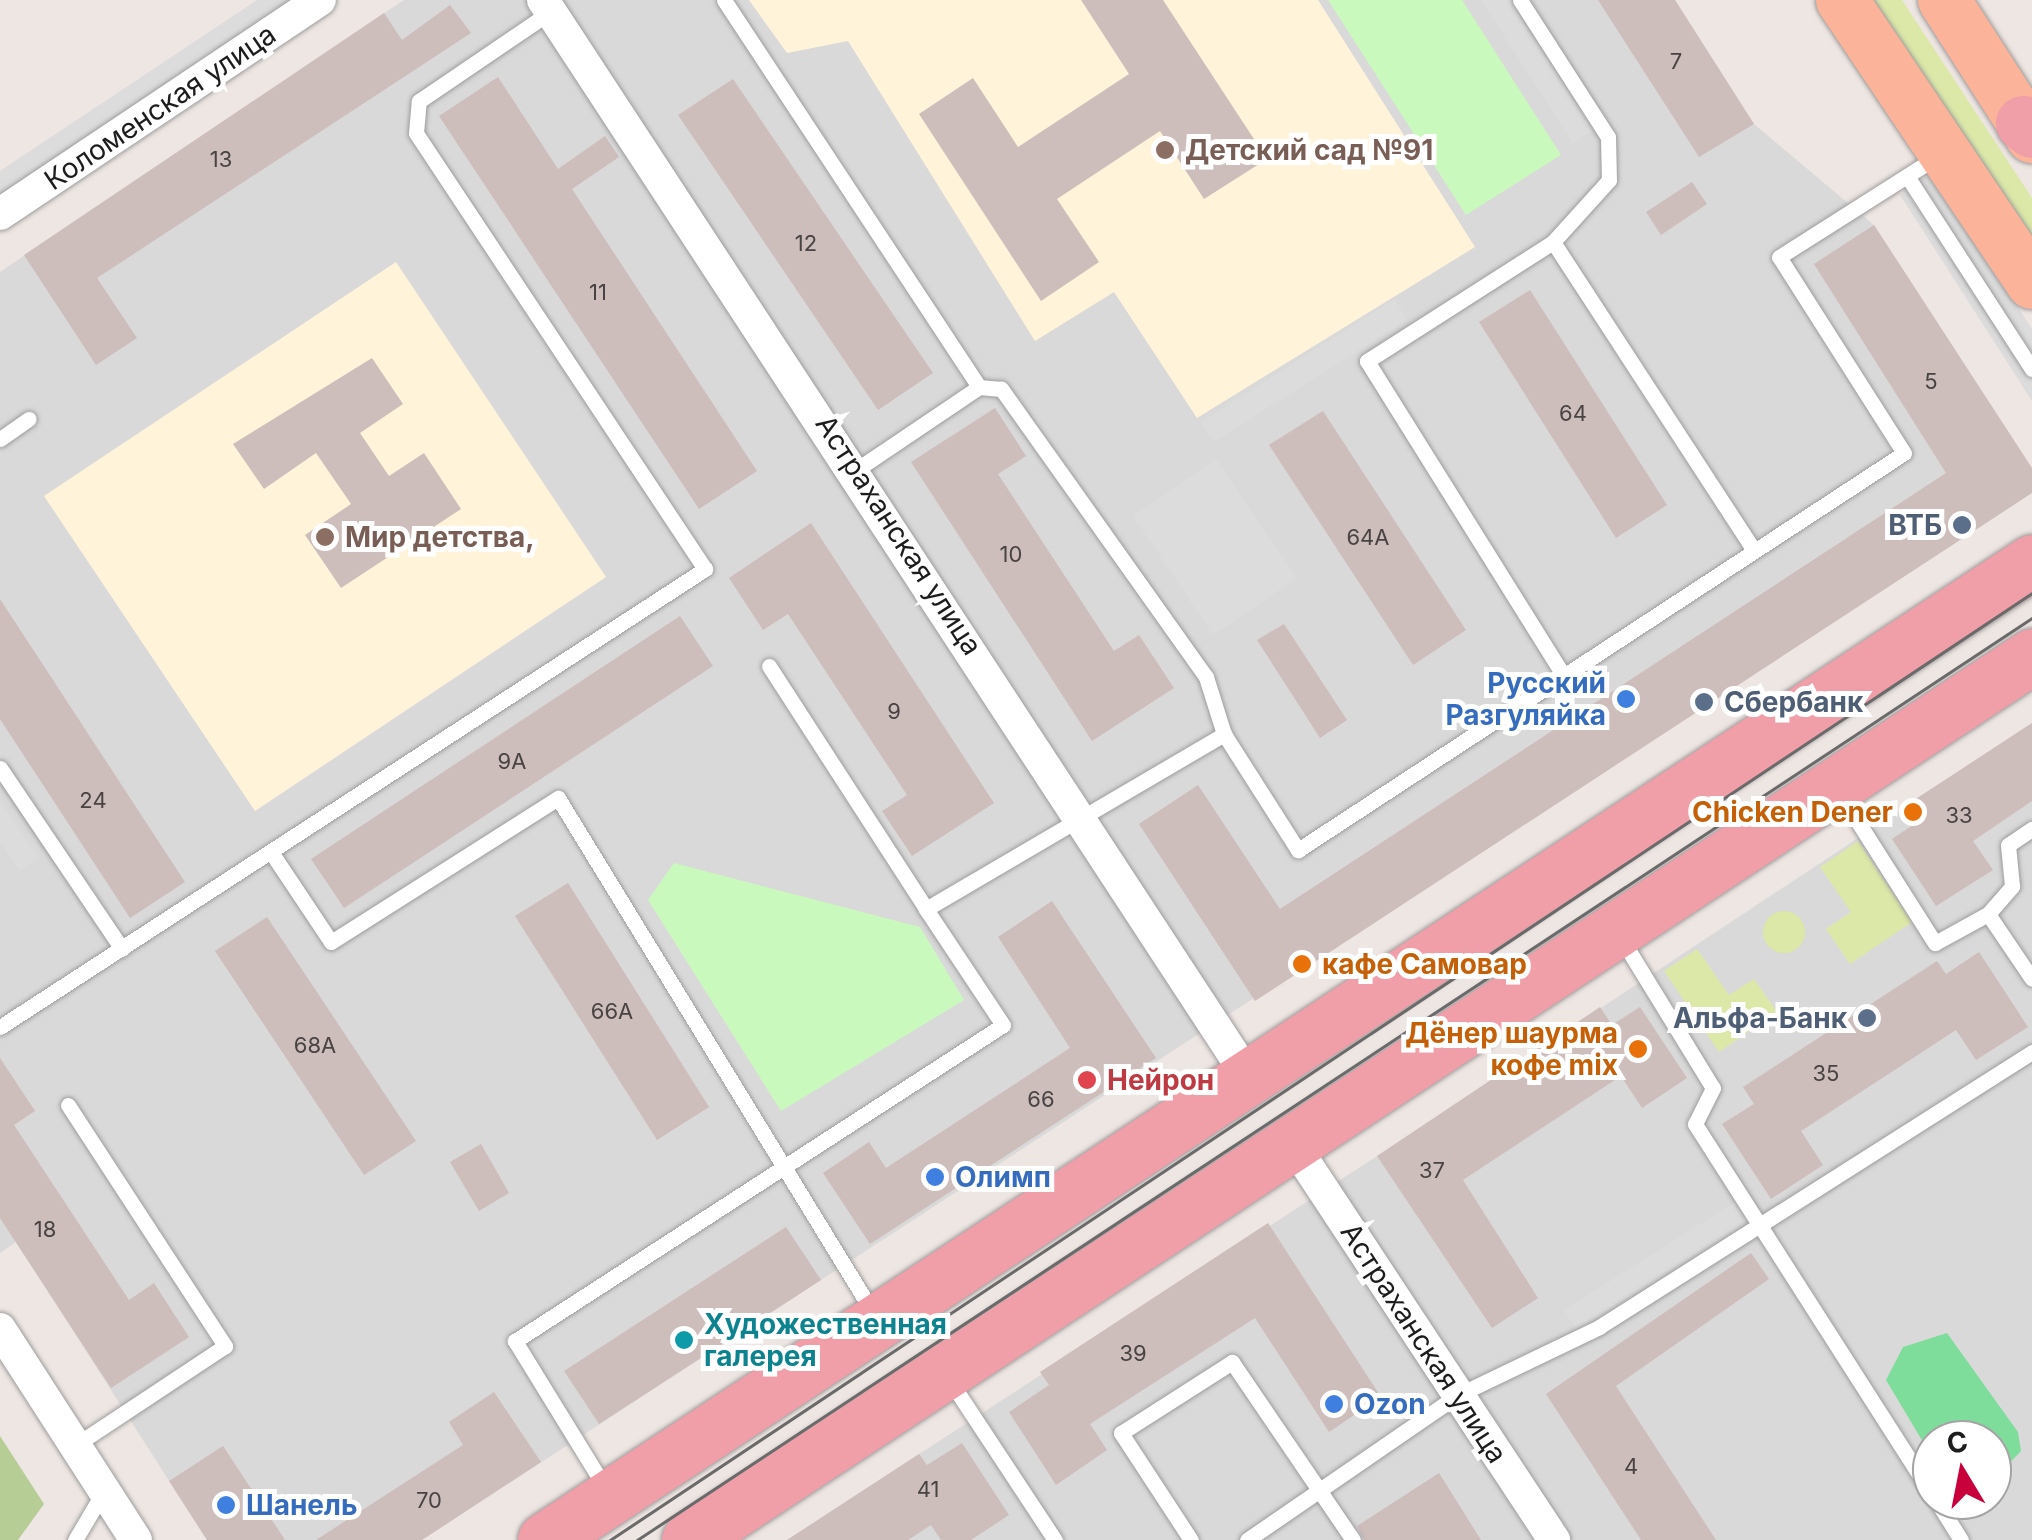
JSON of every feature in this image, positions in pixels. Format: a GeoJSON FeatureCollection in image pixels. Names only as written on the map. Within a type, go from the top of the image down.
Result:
{"type":"FeatureCollection","features":[{"type":"Feature","properties":{"kind":"highway"},"geometry":{"type":"LineString","coordinates":[[546,1540],[1247,1075],[2032,562]]}},
{"type":"Feature","properties":{"kind":"highway"},"geometry":{"type":"LineString","coordinates":[[690,1540],[1295,1147],[2032,656]]}},
{"type":"Feature","properties":{"kind":"main road"},"geometry":{"type":"LineString","coordinates":[[1842,0],[1925,164],[2032,284]]}},
{"type":"Feature","properties":{"kind":"main road"},"geometry":{"type":"LineString","coordinates":[[1944,0],[2029,130]]}},
{"type":"Feature","properties":{"kind":"street","name":"Коломенская улица"},"geometry":{"type":"LineString","coordinates":[[0,214],[320,0]]}},
{"type":"Feature","properties":{"kind":"street","name":"Астраханская улица"},"geometry":{"type":"LineString","coordinates":[[546,6],[1084,816],[1247,1075]]}},
{"type":"Feature","properties":{"kind":"street","name":"Астраханская улица"},"geometry":{"type":"LineString","coordinates":[[1295,1147],[1554,1540]]}},
{"type":"Feature","properties":{"kind":"street"},"geometry":{"type":"LineString","coordinates":[[0,1330],[136,1540]]}},
{"type":"Feature","properties":{"kind":"lane"},"geometry":{"type":"LineString","coordinates":[[724,0],[978,388]]}},
{"type":"Feature","properties":{"kind":"lane"},"geometry":{"type":"LineString","coordinates":[[1520,0],[1608,138],[1609,180],[1553,242],[1367,362],[1562,673]]}},
{"type":"Feature","properties":{"kind":"lane"},"geometry":{"type":"LineString","coordinates":[[0,1027],[705,569],[416,132],[419,101],[546,6]]}},
{"type":"Feature","properties":{"kind":"lane"},"geometry":{"type":"LineString","coordinates":[[856,470],[978,388],[1001,390],[1206,677],[1224,734],[1298,850],[1562,673],[1904,452],[1779,257],[1925,164],[2032,369]]}},
{"type":"Feature","properties":{"kind":"lane"},"geometry":{"type":"LineString","coordinates":[[1553,242],[1754,550]]}},
{"type":"Feature","properties":{"kind":"lane"},"geometry":{"type":"LineString","coordinates":[[0,439],[28,419]]}},
{"type":"Feature","properties":{"kind":"lane"},"geometry":{"type":"LineString","coordinates":[[611,1498],[514,1341],[1003,1025],[769,666]]}},
{"type":"Feature","properties":{"kind":"lane"},"geometry":{"type":"LineString","coordinates":[[926,908],[1224,734]]}},
{"type":"Feature","properties":{"kind":"lane"},"geometry":{"type":"LineString","coordinates":[[0,768],[122,950]]}},
{"type":"Feature","properties":{"kind":"lane"},"geometry":{"type":"LineString","coordinates":[[1834,785],[1935,943],[1988,914],[2012,886],[2008,844],[2032,828]]}},
{"type":"Feature","properties":{"kind":"lane"},"geometry":{"type":"LineString","coordinates":[[271,852],[330,942],[558,798],[879,1321]]}},
{"type":"Feature","properties":{"kind":"lane"},"geometry":{"type":"LineString","coordinates":[[1988,914],[2032,979]]}},
{"type":"Feature","properties":{"kind":"lane"},"geometry":{"type":"LineString","coordinates":[[1617,931],[1714,1088],[1695,1124],[1912,1463]]}},
{"type":"Feature","properties":{"kind":"lane"},"geometry":{"type":"LineString","coordinates":[[1247,1540],[1458,1395],[1513,1376],[2032,1052]]}},
{"type":"Feature","properties":{"kind":"lane"},"geometry":{"type":"LineString","coordinates":[[68,1104],[225,1346],[74,1446]]}},
{"type":"Feature","properties":{"kind":"lane"},"geometry":{"type":"LineString","coordinates":[[1191,1540],[1121,1434],[1232,1362],[1317,1494],[1353,1540]]}},
{"type":"Feature","properties":{"kind":"lane"},"geometry":{"type":"LineString","coordinates":[[945,1373],[1056,1540]]}},
{"type":"Feature","properties":{"kind":"lane"},"geometry":{"type":"LineString","coordinates":[[75,1540],[104,1491]]}},
{"type":"Feature","properties":{"kind":"shaded area"},"geometry":{"type":"Polygon","coordinates":[[[257,0],[298,0],[0,199],[0,171],[257,0]]]}},
{"type":"Feature","properties":{"kind":"shaded area"},"geometry":{"type":"Polygon","coordinates":[[[404,0],[1675,0],[1754,124],[1874,225],[2001,421],[2032,491],[422,1540],[207,1540],[16,1242],[0,1253],[0,272],[404,0]]]}},
{"type":"Feature","properties":{"kind":"shaded area","name":"Детский сад №91"},"geometry":{"type":"Polygon","coordinates":[[[749,0],[1318,0],[1475,247],[1197,418],[1114,292],[1035,341],[848,41],[787,53],[749,0]]]}},
{"type":"Feature","properties":{"kind":"shaded area"},"geometry":{"type":"Polygon","coordinates":[[[1481,0],[1509,0],[1593,130],[1573,143],[1481,0]]]}},
{"type":"Feature","properties":{"kind":"shaded area"},"geometry":{"type":"Polygon","coordinates":[[[1932,173],[2032,329],[2032,401],[1900,195],[1932,173]]]}},
{"type":"Feature","properties":{"kind":"shaded area","name":"Мир детства,"},"geometry":{"type":"Polygon","coordinates":[[[396,262],[606,577],[255,811],[44,496],[396,262]]]}},
{"type":"Feature","properties":{"kind":"shaded area"},"geometry":{"type":"Polygon","coordinates":[[[1395,299],[1407,320],[1214,442],[1201,422],[1395,299]]]}},
{"type":"Feature","properties":{"kind":"shaded area"},"geometry":{"type":"Polygon","coordinates":[[[1216,459],[1297,578],[1213,635],[1133,516],[1216,459]]]}},
{"type":"Feature","properties":{"kind":"shaded area"},"geometry":{"type":"Polygon","coordinates":[[[2032,723],[2032,1540],[787,1540],[1377,1156],[2032,723]]]}},
{"type":"Feature","properties":{"kind":"shaded area"},"geometry":{"type":"Polygon","coordinates":[[[0,801],[39,858],[20,871],[0,842],[0,801]]]}},
{"type":"Feature","properties":{"kind":"shaded area"},"geometry":{"type":"Polygon","coordinates":[[[1735,1202],[1748,1221],[1576,1329],[1564,1310],[1735,1202]]]}},
{"type":"Feature","properties":{"kind":"green space"},"geometry":{"type":"Polygon","coordinates":[[[1328,0],[1462,0],[1561,155],[1466,215],[1328,0]]]}},
{"type":"Feature","properties":{"kind":"green space"},"geometry":{"type":"Polygon","coordinates":[[[1871,0],[1902,0],[2032,198],[2032,238],[1871,0]]]}},
{"type":"Feature","properties":{"kind":"green space"},"geometry":{"type":"Polygon","coordinates":[[[1858,841],[1912,922],[1850,964],[1826,929],[1851,912],[1820,867],[1858,841]]]}},
{"type":"Feature","properties":{"kind":"green space"},"geometry":{"type":"Polygon","coordinates":[[[674,863],[920,927],[964,1000],[781,1111],[648,900],[674,863]]]}},
{"type":"Feature","properties":{"kind":"green space"},"geometry":{"type":"Polygon","coordinates":[[[1784,911],[1799,917],[1805,932],[1799,947],[1784,953],[1769,947],[1763,932],[1769,917],[1784,911]]]}},
{"type":"Feature","properties":{"kind":"green space"},"geometry":{"type":"Polygon","coordinates":[[[1697,949],[1729,995],[1754,979],[1777,1012],[1719,1052],[1664,971],[1697,949]]]}},
{"type":"Feature","properties":{"kind":"green space"},"geometry":{"type":"Polygon","coordinates":[[[1947,1333],[2009,1420],[1912,1420],[1912,1424],[1886,1380],[1903,1347],[1947,1333]]]}},
{"type":"Feature","properties":{"kind":"green space"},"geometry":{"type":"Polygon","coordinates":[[[2012,1424],[2018,1432],[2021,1451],[2012,1460],[2012,1424]]]}},
{"type":"Feature","properties":{"kind":"green space"},"geometry":{"type":"Polygon","coordinates":[[[0,1436],[44,1504],[18,1540],[0,1540],[0,1436]]]}},
{"type":"Feature","properties":{"kind":"building"},"geometry":{"type":"Polygon","coordinates":[[[1081,0],[1163,0],[1267,159],[1204,199],[1160,131],[1057,199],[1099,262],[1041,301],[919,114],[973,78],[1018,147],[1129,74],[1081,0]]]}},
{"type":"Feature","properties":{"kind":"building"},"geometry":{"type":"Polygon","coordinates":[[[1598,0],[1675,0],[1754,124],[1699,157],[1598,0]]]}},
{"type":"Feature","properties":{"kind":"building"},"geometry":{"type":"Polygon","coordinates":[[[450,5],[471,33],[97,278],[137,338],[96,365],[24,255],[384,13],[402,40],[450,5]]]}},
{"type":"Feature","properties":{"kind":"building"},"geometry":{"type":"Polygon","coordinates":[[[498,77],[558,169],[605,136],[619,157],[572,189],[757,471],[699,509],[439,116],[498,77]]]}},
{"type":"Feature","properties":{"kind":"building"},"geometry":{"type":"Polygon","coordinates":[[[733,79],[933,373],[878,410],[678,115],[733,79]]]}},
{"type":"Feature","properties":{"kind":"building"},"geometry":{"type":"Polygon","coordinates":[[[1692,182],[1707,204],[1661,235],[1646,212],[1692,182]]]}},
{"type":"Feature","properties":{"kind":"building"},"geometry":{"type":"Polygon","coordinates":[[[1874,225],[2032,468],[2032,493],[1255,1001],[1139,824],[1198,785],[1280,909],[1946,473],[1814,264],[1874,225]]]}},
{"type":"Feature","properties":{"kind":"building"},"geometry":{"type":"Polygon","coordinates":[[[1530,290],[1667,505],[1616,538],[1479,322],[1530,290]]]}},
{"type":"Feature","properties":{"kind":"building"},"geometry":{"type":"Polygon","coordinates":[[[372,358],[403,404],[360,433],[389,476],[424,453],[461,509],[341,588],[305,535],[351,504],[316,453],[264,489],[233,444],[372,358]]]}},
{"type":"Feature","properties":{"kind":"building"},"geometry":{"type":"Polygon","coordinates":[[[995,408],[1026,456],[998,474],[1114,651],[1139,635],[1174,688],[1092,741],[911,462],[995,408]]]}},
{"type":"Feature","properties":{"kind":"building"},"geometry":{"type":"Polygon","coordinates":[[[1323,411],[1466,630],[1413,665],[1269,445],[1323,411]]]}},
{"type":"Feature","properties":{"kind":"building"},"geometry":{"type":"Polygon","coordinates":[[[811,523],[994,803],[912,856],[882,811],[907,795],[788,614],[763,630],[729,578],[811,523]]]}},
{"type":"Feature","properties":{"kind":"building"},"geometry":{"type":"Polygon","coordinates":[[[0,599],[185,882],[130,918],[0,719],[0,599]]]}},
{"type":"Feature","properties":{"kind":"building"},"geometry":{"type":"Polygon","coordinates":[[[680,616],[713,666],[344,908],[311,859],[680,616]]]}},
{"type":"Feature","properties":{"kind":"building"},"geometry":{"type":"Polygon","coordinates":[[[1284,624],[1347,720],[1320,738],[1257,640],[1284,624]]]}},
{"type":"Feature","properties":{"kind":"building"},"geometry":{"type":"Polygon","coordinates":[[[2032,723],[2032,801],[1973,841],[1993,870],[1936,906],[1892,839],[1913,825],[1902,808],[2032,723]]]}},
{"type":"Feature","properties":{"kind":"building"},"geometry":{"type":"Polygon","coordinates":[[[568,883],[709,1107],[657,1140],[515,916],[568,883]]]}},
{"type":"Feature","properties":{"kind":"building"},"geometry":{"type":"Polygon","coordinates":[[[1052,901],[1156,1058],[870,1244],[823,1173],[869,1142],[886,1168],[1070,1048],[998,937],[1052,901]]]}},
{"type":"Feature","properties":{"kind":"building"},"geometry":{"type":"Polygon","coordinates":[[[267,917],[416,1141],[364,1175],[215,951],[267,917]]]}},
{"type":"Feature","properties":{"kind":"building"},"geometry":{"type":"Polygon","coordinates":[[[1979,952],[2028,1027],[1976,1060],[1956,1030],[1801,1131],[1823,1165],[1771,1199],[1722,1124],[1754,1104],[1743,1087],[1937,961],[1946,974],[1979,952]]]}},
{"type":"Feature","properties":{"kind":"building"},"geometry":{"type":"Polygon","coordinates":[[[1600,1007],[1612,1025],[1640,1007],[1687,1078],[1642,1108],[1621,1076],[1463,1180],[1538,1298],[1492,1328],[1377,1156],[1600,1007]]]}},
{"type":"Feature","properties":{"kind":"building"},"geometry":{"type":"Polygon","coordinates":[[[0,1058],[35,1111],[14,1125],[129,1300],[154,1283],[189,1337],[111,1388],[0,1218],[0,1058]]]}},
{"type":"Feature","properties":{"kind":"building"},"geometry":{"type":"Polygon","coordinates":[[[481,1144],[509,1193],[479,1211],[450,1162],[481,1144]]]}},
{"type":"Feature","properties":{"kind":"building"},"geometry":{"type":"Polygon","coordinates":[[[1268,1223],[1381,1397],[1329,1432],[1255,1318],[1090,1424],[1107,1450],[1056,1485],[1009,1412],[1049,1385],[1040,1372],[1268,1223]]]}},
{"type":"Feature","properties":{"kind":"building"},"geometry":{"type":"Polygon","coordinates":[[[786,1227],[821,1280],[599,1424],[564,1371],[786,1227]]]}},
{"type":"Feature","properties":{"kind":"building"},"geometry":{"type":"Polygon","coordinates":[[[1751,1253],[1769,1279],[1616,1386],[1716,1540],[1641,1540],[1546,1394],[1751,1253]]]}},
{"type":"Feature","properties":{"kind":"building"},"geometry":{"type":"Polygon","coordinates":[[[494,1392],[541,1462],[422,1540],[316,1540],[463,1445],[449,1422],[494,1392]]]}},
{"type":"Feature","properties":{"kind":"building"},"geometry":{"type":"Polygon","coordinates":[[[962,1443],[1009,1515],[971,1540],[941,1540],[931,1525],[908,1540],[787,1540],[919,1454],[927,1465],[962,1443]]]}},
{"type":"Feature","properties":{"kind":"building"},"geometry":{"type":"Polygon","coordinates":[[[223,1446],[285,1540],[207,1540],[169,1481],[223,1446]]]}},
{"type":"Feature","properties":{"kind":"building"},"geometry":{"type":"Polygon","coordinates":[[[1439,1473],[1481,1540],[1364,1540],[1357,1526],[1439,1473]]]}},
{"type":"Feature","properties":{"kind":"tram line"},"geometry":{"type":"LineString","coordinates":[[610,1540],[2032,593]]}},
{"type":"Feature","properties":{"kind":"tram line"},"geometry":{"type":"LineString","coordinates":[[637,1540],[2032,618]]}},
{"type":"Feature","properties":{"kind":"place","name":"Детский сад №91"},"geometry":{"type":"Point","coordinates":[1165,150]}},
{"type":"Feature","properties":{"kind":"place","name":"ВТБ"},"geometry":{"type":"Point","coordinates":[1962,525]}},
{"type":"Feature","properties":{"kind":"place","name":"Мир детства,"},"geometry":{"type":"Point","coordinates":[325,537]}},
{"type":"Feature","properties":{"kind":"place","name":"Русский Разгуляйка"},"geometry":{"type":"Point","coordinates":[1626,699]}},
{"type":"Feature","properties":{"kind":"place","name":"Сбербанк"},"geometry":{"type":"Point","coordinates":[1704,702]}},
{"type":"Feature","properties":{"kind":"place","name":"Chicken Dener"},"geometry":{"type":"Point","coordinates":[1913,812]}},
{"type":"Feature","properties":{"kind":"place","name":"кафе Самовар"},"geometry":{"type":"Point","coordinates":[1302,964]}},
{"type":"Feature","properties":{"kind":"place","name":"Альфа-Банк"},"geometry":{"type":"Point","coordinates":[1867,1018]}},
{"type":"Feature","properties":{"kind":"place","name":"Дёнер шаурма кофе mix"},"geometry":{"type":"Point","coordinates":[1638,1049]}},
{"type":"Feature","properties":{"kind":"place","name":"Нейрон"},"geometry":{"type":"Point","coordinates":[1087,1080]}},
{"type":"Feature","properties":{"kind":"place","name":"Олимп"},"geometry":{"type":"Point","coordinates":[935,1177]}},
{"type":"Feature","properties":{"kind":"place","name":"Художественная галерея"},"geometry":{"type":"Point","coordinates":[684,1340]}},
{"type":"Feature","properties":{"kind":"place","name":"Ozon"},"geometry":{"type":"Point","coordinates":[1334,1404]}},
{"type":"Feature","properties":{"kind":"place","name":"Шанель"},"geometry":{"type":"Point","coordinates":[226,1505]}}]}
